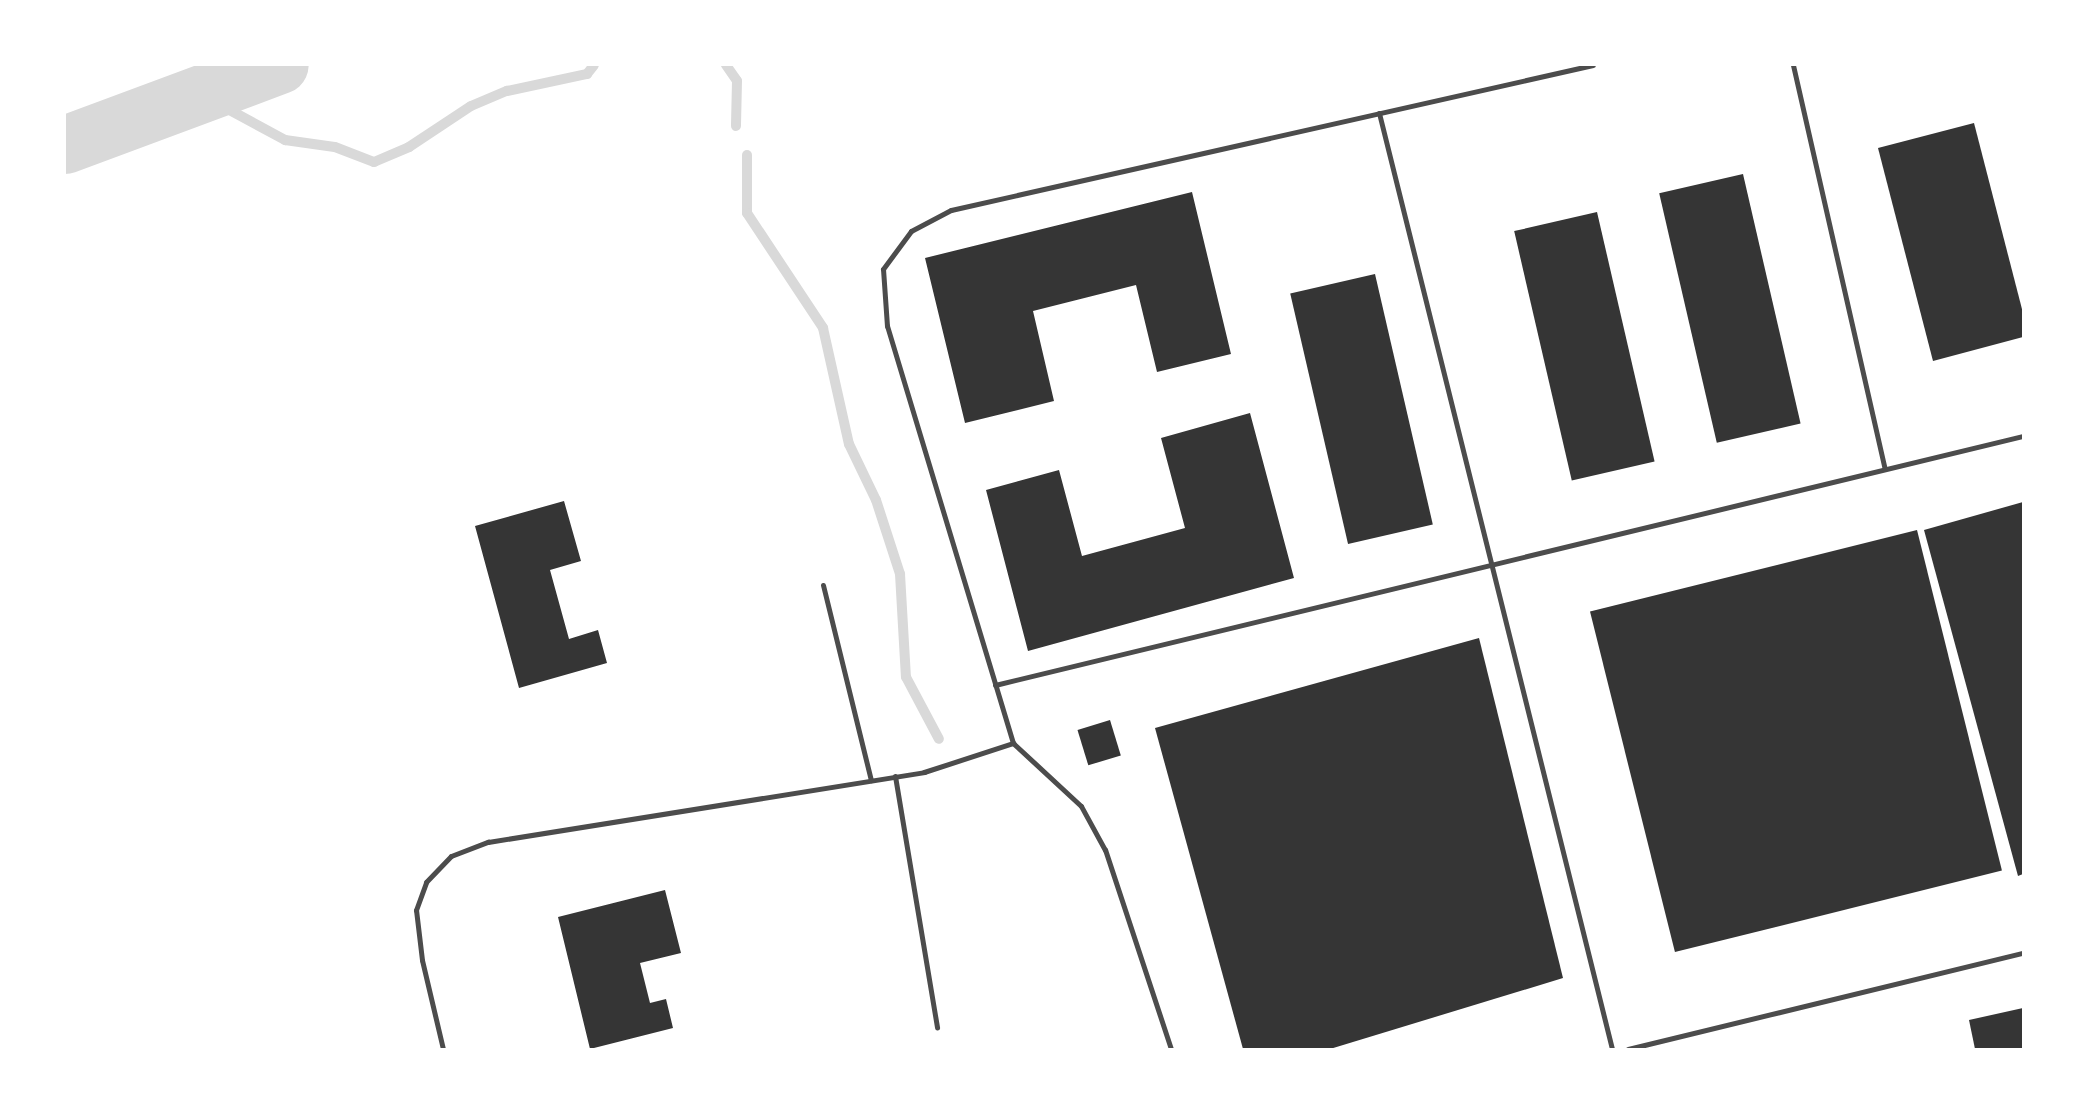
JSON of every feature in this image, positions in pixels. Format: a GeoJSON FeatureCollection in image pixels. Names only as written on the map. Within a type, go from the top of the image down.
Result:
{"type":"FeatureCollection","features":[{"type":"Feature","properties":{"kind":"lane"},"geometry":{"type":"LineString","coordinates":[[1171,1049],[1105,850],[1081,806],[1013,743],[887,326],[883,269],[911,231],[951,210],[1593,65]]}},
{"type":"Feature","properties":{"kind":"lane"},"geometry":{"type":"LineString","coordinates":[[1793,65],[1885,469]]}},
{"type":"Feature","properties":{"kind":"lane"},"geometry":{"type":"LineString","coordinates":[[1379,113],[1494,564],[1612,1049]]}},
{"type":"Feature","properties":{"kind":"lane"},"geometry":{"type":"LineString","coordinates":[[995,685],[2023,436]]}},
{"type":"Feature","properties":{"kind":"lane"},"geometry":{"type":"LineString","coordinates":[[823,585],[871,780]]}},
{"type":"Feature","properties":{"kind":"lane"},"geometry":{"type":"LineString","coordinates":[[443,1049],[422,960],[416,910],[426,882],[452,856],[488,842],[924,772],[1013,743]]}},
{"type":"Feature","properties":{"kind":"lane"},"geometry":{"type":"LineString","coordinates":[[895,776],[937,1028]]}},
{"type":"Feature","properties":{"kind":"lane"},"geometry":{"type":"LineString","coordinates":[[1628,1049],[2023,953]]}},
{"type":"Feature","properties":{"kind":"building"},"geometry":{"type":"Polygon","coordinates":[[[1974,123],[2023,313],[2023,337],[1933,361],[1878,148],[1974,123]]]}},
{"type":"Feature","properties":{"kind":"building"},"geometry":{"type":"Polygon","coordinates":[[[1743,174],[1801,423],[1717,443],[1659,193],[1743,174]]]}},
{"type":"Feature","properties":{"kind":"building"},"geometry":{"type":"Polygon","coordinates":[[[1192,192],[1231,354],[1157,372],[1136,285],[1033,311],[1054,401],[965,423],[925,258],[1192,192]]]}},
{"type":"Feature","properties":{"kind":"building"},"geometry":{"type":"Polygon","coordinates":[[[1597,212],[1655,461],[1572,481],[1514,231],[1597,212]]]}},
{"type":"Feature","properties":{"kind":"building"},"geometry":{"type":"Polygon","coordinates":[[[1375,274],[1433,524],[1348,544],[1290,294],[1375,274]]]}},
{"type":"Feature","properties":{"kind":"building"},"geometry":{"type":"Polygon","coordinates":[[[1250,413],[1294,578],[1028,651],[986,490],[1059,470],[1082,556],[1185,528],[1161,438],[1250,413]]]}},
{"type":"Feature","properties":{"kind":"building"},"geometry":{"type":"Polygon","coordinates":[[[564,501],[581,561],[550,570],[569,639],[598,630],[607,663],[519,688],[475,526],[564,501]]]}},
{"type":"Feature","properties":{"kind":"building"},"geometry":{"type":"Polygon","coordinates":[[[2023,502],[2023,874],[2018,876],[1924,530],[2023,502]]]}},
{"type":"Feature","properties":{"kind":"building"},"geometry":{"type":"Polygon","coordinates":[[[1917,530],[2002,871],[1675,952],[1590,612],[1917,530]]]}},
{"type":"Feature","properties":{"kind":"building"},"geometry":{"type":"Polygon","coordinates":[[[1479,638],[1563,978],[1330,1049],[1243,1049],[1155,728],[1479,638]]]}},
{"type":"Feature","properties":{"kind":"building"},"geometry":{"type":"Polygon","coordinates":[[[1110,720],[1121,755],[1088,765],[1077,730],[1110,720]]]}},
{"type":"Feature","properties":{"kind":"building"},"geometry":{"type":"Polygon","coordinates":[[[665,890],[681,953],[640,963],[650,1003],[666,999],[673,1028],[590,1049],[558,917],[665,890]]]}},
{"type":"Feature","properties":{"kind":"building"},"geometry":{"type":"Polygon","coordinates":[[[2023,1008],[2023,1049],[1975,1049],[1969,1020],[2023,1008]]]}},
{"type":"Feature","properties":{"kind":"waterway"},"geometry":{"type":"LineString","coordinates":[[65,145],[280,65]]}},
{"type":"Feature","properties":{"kind":"waterway"},"geometry":{"type":"LineString","coordinates":[[200,94],[285,140],[335,147],[374,162],[409,147],[471,106],[507,91],[587,74],[594,65]]}},
{"type":"Feature","properties":{"kind":"waterway"},"geometry":{"type":"LineString","coordinates":[[726,65],[737,81],[736,126]]}},
{"type":"Feature","properties":{"kind":"waterway"},"geometry":{"type":"LineString","coordinates":[[747,155],[747,213],[823,328],[849,444],[876,500],[900,574],[906,677],[939,739]]}}]}
